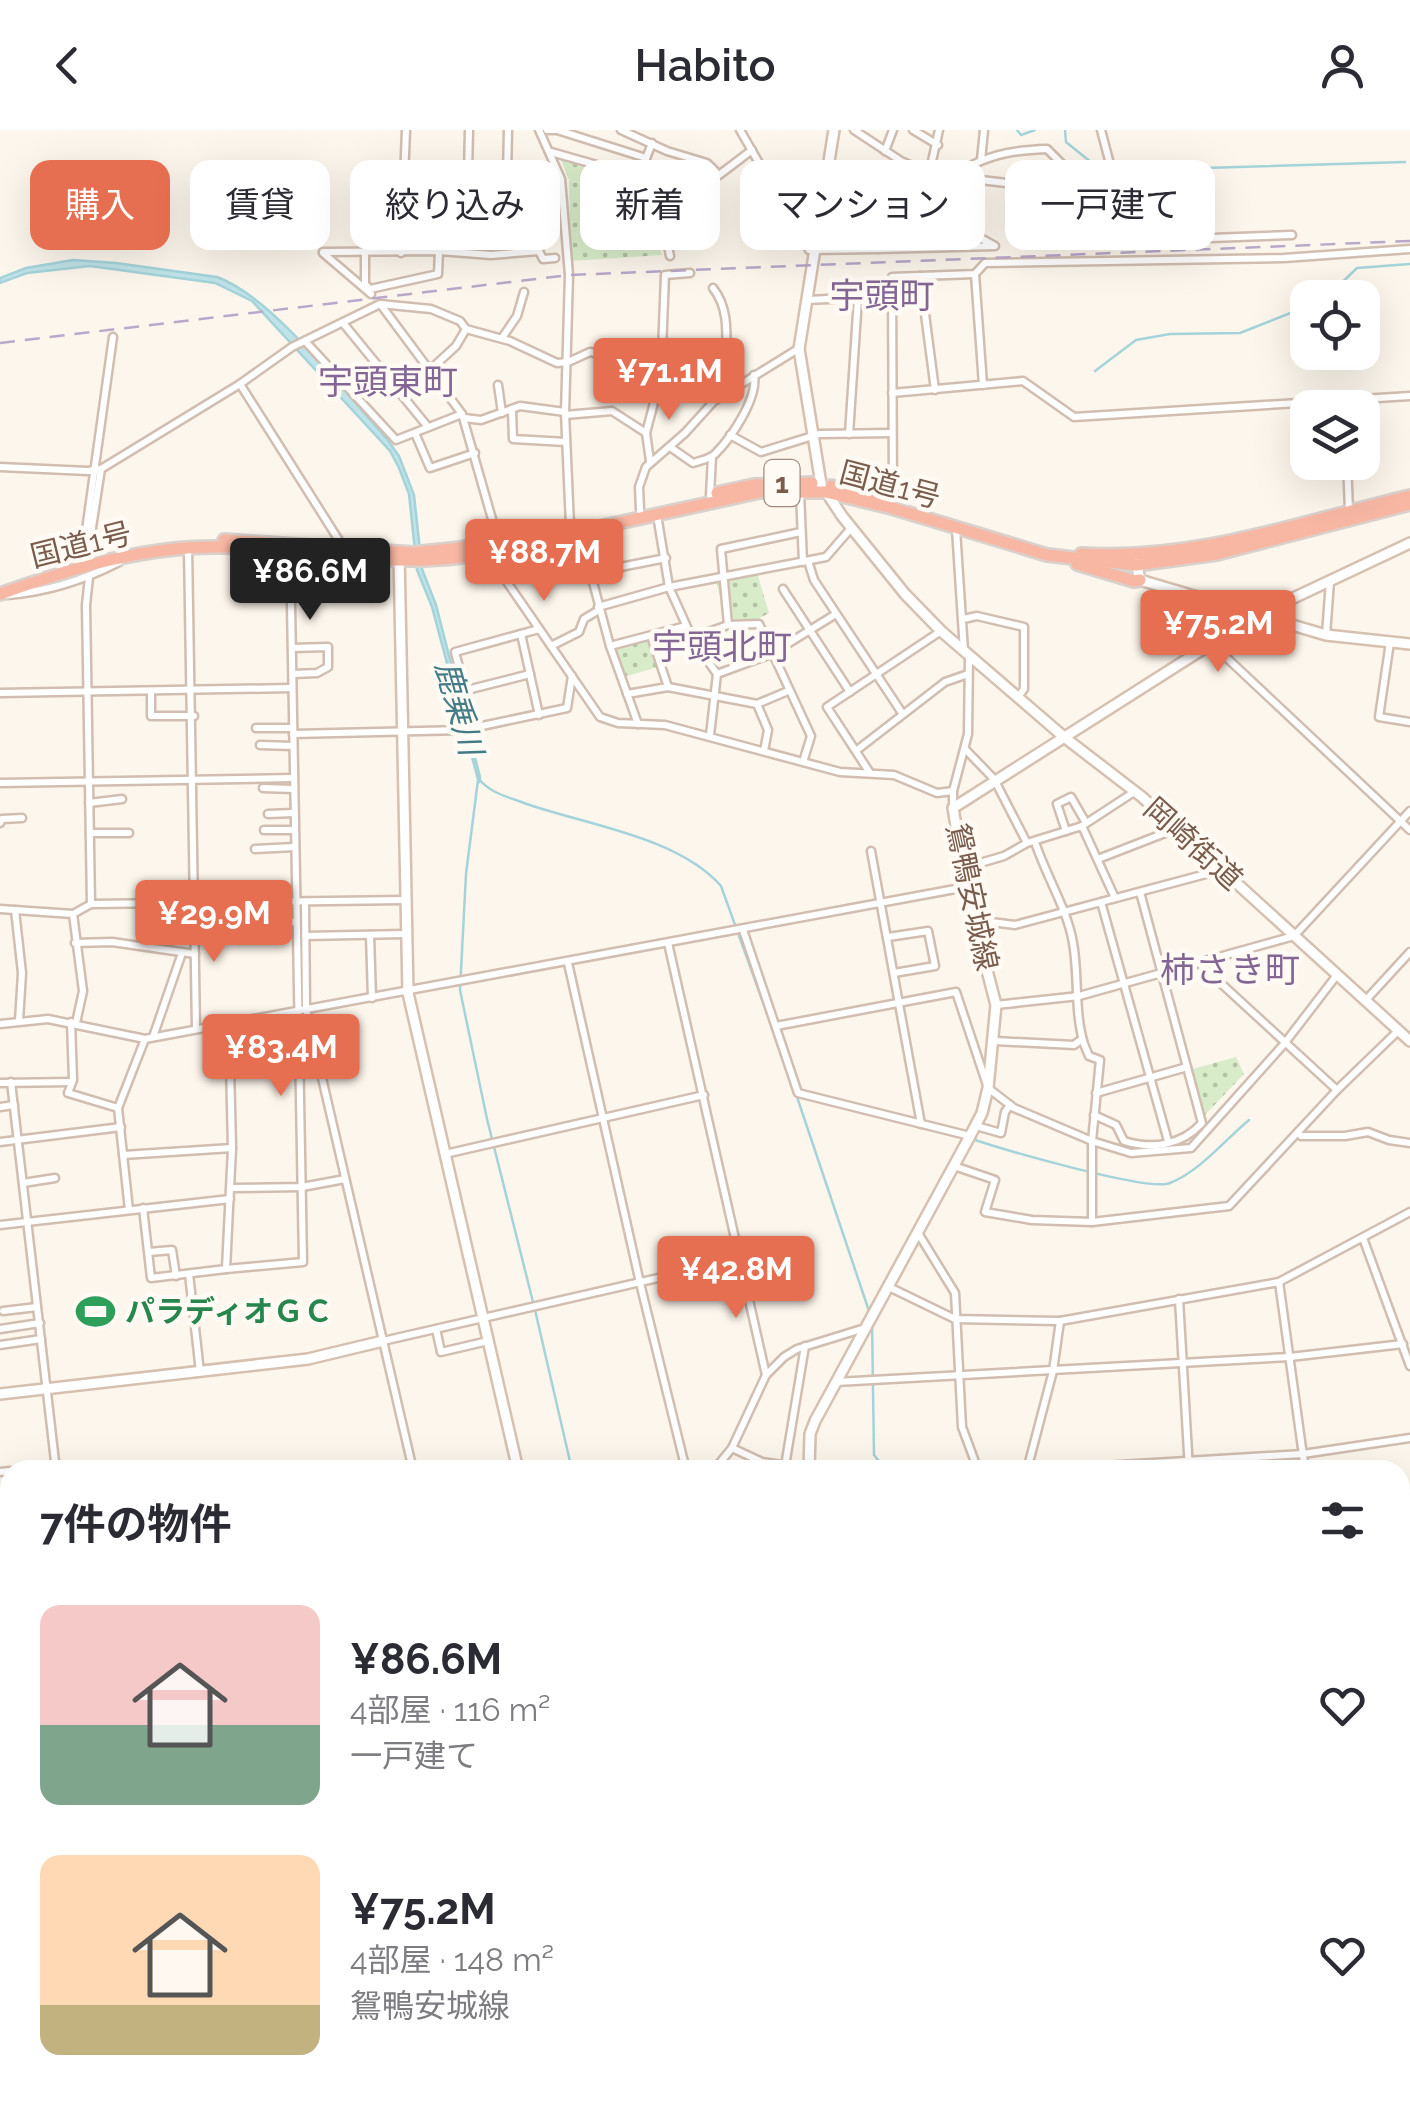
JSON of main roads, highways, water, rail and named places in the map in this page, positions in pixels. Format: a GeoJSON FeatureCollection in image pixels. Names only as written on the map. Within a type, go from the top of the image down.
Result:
{"type":"FeatureCollection","features":[{"type":"Feature","properties":{"kind":"highway","name":"国道1号"},"geometry":{"type":"LineString","coordinates":[[0,585],[82,558],[188,541],[413,556],[487,552],[640,510],[754,485],[794,482],[893,501],[1069,553],[1136,560],[1214,546],[1410,496]]}},
{"type":"Feature","properties":{"kind":"highway","name":"国道1号"},"geometry":{"type":"LineString","coordinates":[[0,593],[66,577],[128,555],[225,547],[340,548],[413,556],[760,492],[824,488],[1071,560],[1218,554],[1410,504]]}},
{"type":"Feature","properties":{"kind":"highway"},"geometry":{"type":"LineString","coordinates":[[1071,560],[1083,568],[1140,580]]}},
{"type":"Feature","properties":{"kind":"water","name":"鹿乗川"},"geometry":{"type":"Polygon","coordinates":[[[73,260],[217,277],[239,288],[307,348],[387,439],[399,456],[414,495],[422,569],[436,605],[479,783],[432,607],[417,570],[409,494],[390,451],[252,301],[215,283],[90,266],[27,273],[0,283],[0,278],[26,268],[73,260]]]}},
{"type":"Feature","properties":{"kind":"waterway"},"geometry":{"type":"LineString","coordinates":[[1017,130],[1021,135],[1035,130]]}},
{"type":"Feature","properties":{"kind":"waterway"},"geometry":{"type":"LineString","coordinates":[[1065,130],[1066,142],[1102,171],[1405,162]]}},
{"type":"Feature","properties":{"kind":"waterway"},"geometry":{"type":"LineString","coordinates":[[1345,280],[1357,268],[1410,264]]}},
{"type":"Feature","properties":{"kind":"waterway"},"geometry":{"type":"LineString","coordinates":[[1095,371],[1136,340],[1170,334],[1240,333],[1290,313]]}},
{"type":"Feature","properties":{"kind":"waterway"},"geometry":{"type":"LineString","coordinates":[[479,779],[501,794],[657,844],[703,869],[721,886],[773,1030]]}},
{"type":"Feature","properties":{"kind":"waterway"},"geometry":{"type":"LineString","coordinates":[[478,780],[466,874],[460,990],[487,1119],[533,1302]]}},
{"type":"Feature","properties":{"kind":"waterway"},"geometry":{"type":"LineString","coordinates":[[796,1094],[870,1314]]}},
{"type":"Feature","properties":{"kind":"waterway"},"geometry":{"type":"LineString","coordinates":[[972,1139],[1074,1168],[1156,1184],[1170,1183],[1192,1171],[1249,1120]]}},
{"type":"Feature","properties":{"kind":"waterway"},"geometry":{"type":"LineString","coordinates":[[535,1310],[570,1460]]}},
{"type":"Feature","properties":{"kind":"waterway"},"geometry":{"type":"LineString","coordinates":[[872,1321],[874,1455],[878,1460]]}},
{"type":"Feature","properties":{"kind":"railway"},"geometry":{"type":"LineString","coordinates":[[0,343],[569,275],[1410,241]]}},
{"type":"Feature","properties":{"kind":"place","name":"パラディオＧＣ"},"geometry":{"type":"Point","coordinates":[95,1312]}},
{"type":"Feature","properties":{"kind":"district","name":"宇頭町"},"geometry":{"type":"Point","coordinates":[882,296]}},
{"type":"Feature","properties":{"kind":"district","name":"宇頭東町"},"geometry":{"type":"Point","coordinates":[388,382]}},
{"type":"Feature","properties":{"kind":"district","name":"宇頭北町"},"geometry":{"type":"Point","coordinates":[722,647]}},
{"type":"Feature","properties":{"kind":"district","name":"柿さき町"},"geometry":{"type":"Point","coordinates":[1230,970]}}]}
